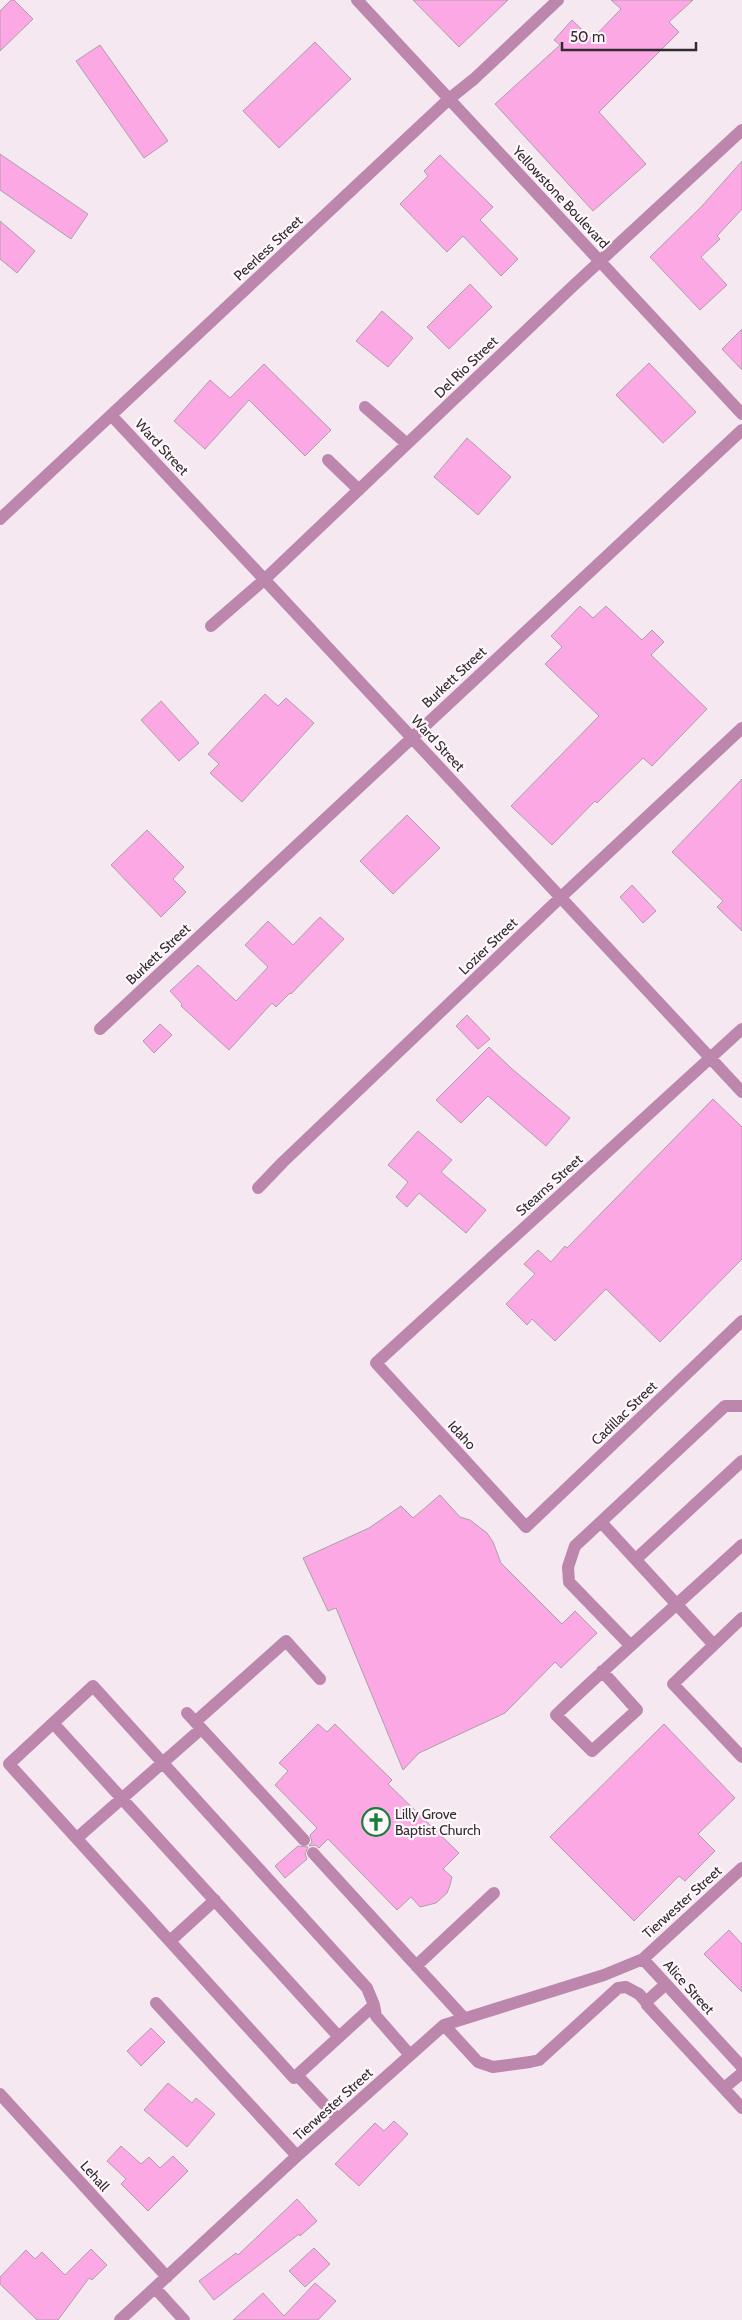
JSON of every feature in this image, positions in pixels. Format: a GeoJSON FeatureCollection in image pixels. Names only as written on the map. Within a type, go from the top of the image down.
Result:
{"type":"FeatureCollection","features":[{"type":"Feature","properties":{"kind":"street","name":"Yellowstone Boulevard"},"geometry":{"type":"LineString","coordinates":[[357,0],[742,414]]}},
{"type":"Feature","properties":{"kind":"street","name":"Peerless Street"},"geometry":{"type":"LineString","coordinates":[[0,519],[449,99],[474,79],[558,0]]}},
{"type":"Feature","properties":{"kind":"street","name":"Del Rio Street"},"geometry":{"type":"LineString","coordinates":[[211,626],[265,579],[742,130]]}},
{"type":"Feature","properties":{"kind":"street"},"geometry":{"type":"LineString","coordinates":[[365,407],[407,444]]}},
{"type":"Feature","properties":{"kind":"street","name":"Ward Street"},"geometry":{"type":"LineString","coordinates":[[111,415],[742,1092]]}},
{"type":"Feature","properties":{"kind":"street","name":"Burkett Street"},"geometry":{"type":"LineString","coordinates":[[100,1029],[742,430]]}},
{"type":"Feature","properties":{"kind":"street"},"geometry":{"type":"LineString","coordinates":[[328,460],[359,490]]}},
{"type":"Feature","properties":{"kind":"street","name":"Lozier Street"},"geometry":{"type":"LineString","coordinates":[[258,1188],[560,897],[742,728]]}},
{"type":"Feature","properties":{"kind":"street","name":"Stearns Street"},"geometry":{"type":"LineString","coordinates":[[376,1363],[742,1029]]}},
{"type":"Feature","properties":{"kind":"street","name":"Cadillac Street"},"geometry":{"type":"LineString","coordinates":[[526,1527],[742,1321]]}},
{"type":"Feature","properties":{"kind":"street","name":"Idaho"},"geometry":{"type":"LineString","coordinates":[[376,1363],[526,1527]]}},
{"type":"Feature","properties":{"kind":"street"},"geometry":{"type":"LineString","coordinates":[[630,1645],[569,1582],[568,1567],[575,1546],[725,1406],[742,1406]]}},
{"type":"Feature","properties":{"kind":"street"},"geometry":{"type":"LineString","coordinates":[[636,1559],[742,1461]]}},
{"type":"Feature","properties":{"kind":"street"},"geometry":{"type":"LineString","coordinates":[[601,1522],[713,1644]]}},
{"type":"Feature","properties":{"kind":"street"},"geometry":{"type":"LineString","coordinates":[[602,1671],[637,1710],[592,1751],[556,1715],[602,1671],[630,1645],[677,1606],[742,1545]]}},
{"type":"Feature","properties":{"kind":"street"},"geometry":{"type":"LineString","coordinates":[[742,1618],[673,1684],[742,1757]]}},
{"type":"Feature","properties":{"kind":"street"},"geometry":{"type":"LineString","coordinates":[[77,1838],[163,1762],[195,1721],[286,1641],[320,1679]]}},
{"type":"Feature","properties":{"kind":"street"},"geometry":{"type":"LineString","coordinates":[[374,2004],[294,2078],[9,1764],[94,1686],[367,1988],[374,2004],[376,2016],[410,2055]]}},
{"type":"Feature","properties":{"kind":"street"},"geometry":{"type":"LineString","coordinates":[[195,1721],[304,1840]]}},
{"type":"Feature","properties":{"kind":"street"},"geometry":{"type":"LineString","coordinates":[[53,1723],[339,2037]]}},
{"type":"Feature","properties":{"kind":"street"},"geometry":{"type":"LineString","coordinates":[[313,1853],[464,2018]]}},
{"type":"Feature","properties":{"kind":"street","name":"Tierwester Street"},"geometry":{"type":"LineString","coordinates":[[643,1959],[742,1868]]}},
{"type":"Feature","properties":{"kind":"street"},"geometry":{"type":"LineString","coordinates":[[416,1966],[494,1893]]}},
{"type":"Feature","properties":{"kind":"street"},"geometry":{"type":"LineString","coordinates":[[170,1941],[215,1900]]}},
{"type":"Feature","properties":{"kind":"street","name":"Alice Street"},"geometry":{"type":"LineString","coordinates":[[604,1975],[643,1959],[742,2067]]}},
{"type":"Feature","properties":{"kind":"street","name":"Tierwester Street"},"geometry":{"type":"LineString","coordinates":[[120,2320],[297,2156],[444,2025],[604,1975]]}},
{"type":"Feature","properties":{"kind":"street"},"geometry":{"type":"LineString","coordinates":[[646,2002],[666,1984]]}},
{"type":"Feature","properties":{"kind":"street"},"geometry":{"type":"LineString","coordinates":[[444,2025],[478,2062],[493,2067],[539,2060],[618,1988],[626,1987],[639,1994],[742,2108]]}},
{"type":"Feature","properties":{"kind":"street"},"geometry":{"type":"LineString","coordinates":[[156,2003],[297,2156]]}},
{"type":"Feature","properties":{"kind":"street"},"geometry":{"type":"LineString","coordinates":[[724,2088],[742,2073]]}},
{"type":"Feature","properties":{"kind":"street"},"geometry":{"type":"LineString","coordinates":[[298,2075],[338,2119]]}},
{"type":"Feature","properties":{"kind":"street","name":"Lehall"},"geometry":{"type":"LineString","coordinates":[[0,2094],[167,2277]]}},
{"type":"Feature","properties":{"kind":"street"},"geometry":{"type":"LineString","coordinates":[[155,2288],[184,2320]]}},
{"type":"Feature","properties":{"kind":"building"},"geometry":{"type":"Polygon","coordinates":[[[11,0],[14,0],[33,19],[0,51],[0,11],[11,0]]]}},
{"type":"Feature","properties":{"kind":"building"},"geometry":{"type":"Polygon","coordinates":[[[413,0],[508,0],[459,47],[413,0]]]}},
{"type":"Feature","properties":{"kind":"building"},"geometry":{"type":"Polygon","coordinates":[[[611,0],[693,0],[669,22],[679,32],[599,112],[646,164],[593,211],[495,104],[560,45],[554,40],[572,20],[592,39],[621,9],[611,0]]]}},
{"type":"Feature","properties":{"kind":"building"},"geometry":{"type":"Polygon","coordinates":[[[315,42],[351,79],[279,148],[243,111],[315,42]]]}},
{"type":"Feature","properties":{"kind":"building"},"geometry":{"type":"Polygon","coordinates":[[[100,45],[168,141],[144,158],[76,61],[100,45]]]}},
{"type":"Feature","properties":{"kind":"building"},"geometry":{"type":"Polygon","coordinates":[[[0,154],[88,214],[71,239],[0,190],[0,154]]]}},
{"type":"Feature","properties":{"kind":"building"},"geometry":{"type":"Polygon","coordinates":[[[440,155],[493,207],[480,220],[518,259],[501,276],[463,236],[447,252],[400,204],[428,176],[424,171],[440,155]]]}},
{"type":"Feature","properties":{"kind":"building"},"geometry":{"type":"Polygon","coordinates":[[[742,161],[742,209],[717,236],[720,239],[701,257],[727,285],[700,310],[650,257],[702,206],[742,161]]]}},
{"type":"Feature","properties":{"kind":"building"},"geometry":{"type":"Polygon","coordinates":[[[0,221],[35,251],[17,273],[0,259],[0,221]]]}},
{"type":"Feature","properties":{"kind":"building"},"geometry":{"type":"Polygon","coordinates":[[[470,284],[492,307],[449,349],[427,327],[470,284]]]}},
{"type":"Feature","properties":{"kind":"building"},"geometry":{"type":"Polygon","coordinates":[[[382,311],[413,338],[388,367],[356,341],[382,311]]]}},
{"type":"Feature","properties":{"kind":"building"},"geometry":{"type":"Polygon","coordinates":[[[742,329],[742,370],[722,349],[742,329]]]}},
{"type":"Feature","properties":{"kind":"building"},"geometry":{"type":"Polygon","coordinates":[[[649,363],[696,412],[663,443],[616,395],[649,363]]]}},
{"type":"Feature","properties":{"kind":"building"},"geometry":{"type":"Polygon","coordinates":[[[264,364],[331,430],[305,456],[249,400],[205,449],[174,421],[210,380],[230,398],[264,364]]]}},
{"type":"Feature","properties":{"kind":"building"},"geometry":{"type":"Polygon","coordinates":[[[467,438],[511,477],[478,515],[434,477],[467,438]]]}},
{"type":"Feature","properties":{"kind":"building"},"geometry":{"type":"Polygon","coordinates":[[[580,606],[593,618],[606,606],[642,640],[652,630],[664,642],[651,655],[707,709],[652,766],[643,758],[597,803],[595,801],[552,845],[511,806],[599,716],[545,664],[562,647],[551,636],[580,606]]]}},
{"type":"Feature","properties":{"kind":"building"},"geometry":{"type":"Polygon","coordinates":[[[265,694],[278,706],[286,698],[314,723],[242,802],[210,773],[219,764],[208,754],[265,694]]]}},
{"type":"Feature","properties":{"kind":"building"},"geometry":{"type":"Polygon","coordinates":[[[161,701],[199,743],[179,761],[141,720],[161,701]]]}},
{"type":"Feature","properties":{"kind":"building"},"geometry":{"type":"Polygon","coordinates":[[[742,779],[742,931],[717,907],[723,901],[672,852],[742,779]]]}},
{"type":"Feature","properties":{"kind":"building"},"geometry":{"type":"Polygon","coordinates":[[[407,815],[440,848],[393,894],[360,861],[407,815]]]}},
{"type":"Feature","properties":{"kind":"building"},"geometry":{"type":"Polygon","coordinates":[[[147,830],[184,867],[173,879],[186,892],[161,917],[111,865],[147,830]]]}},
{"type":"Feature","properties":{"kind":"building"},"geometry":{"type":"Polygon","coordinates":[[[632,885],[656,911],[643,923],[620,897],[632,885]]]}},
{"type":"Feature","properties":{"kind":"building"},"geometry":{"type":"Polygon","coordinates":[[[320,917],[344,939],[291,994],[276,1007],[272,1003],[229,1050],[181,1006],[182,1004],[170,991],[198,965],[236,1001],[268,967],[245,945],[268,921],[293,945],[320,917]]]}},
{"type":"Feature","properties":{"kind":"building"},"geometry":{"type":"Polygon","coordinates":[[[467,1015],[490,1039],[478,1049],[456,1026],[467,1015]]]}},
{"type":"Feature","properties":{"kind":"building"},"geometry":{"type":"Polygon","coordinates":[[[160,1024],[172,1035],[154,1053],[143,1041],[160,1024]]]}},
{"type":"Feature","properties":{"kind":"building"},"geometry":{"type":"Polygon","coordinates":[[[489,1047],[570,1118],[546,1146],[488,1096],[461,1123],[436,1100],[489,1047]]]}},
{"type":"Feature","properties":{"kind":"building"},"geometry":{"type":"Polygon","coordinates":[[[713,1099],[742,1127],[742,1259],[660,1342],[606,1289],[555,1341],[532,1319],[527,1325],[506,1304],[535,1274],[524,1264],[538,1250],[551,1262],[713,1099]]]}},
{"type":"Feature","properties":{"kind":"building"},"geometry":{"type":"Polygon","coordinates":[[[418,1131],[452,1160],[441,1172],[486,1210],[466,1233],[419,1193],[407,1207],[396,1197],[408,1182],[388,1165],[418,1131]]]}},
{"type":"Feature","properties":{"kind":"building"},"geometry":{"type":"Polygon","coordinates":[[[440,1495],[460,1517],[470,1520],[487,1533],[493,1542],[501,1563],[562,1624],[575,1611],[597,1633],[561,1668],[555,1662],[505,1713],[419,1753],[403,1770],[336,1608],[328,1611],[303,1558],[369,1528],[401,1506],[413,1518],[440,1495]]]}},
{"type":"Feature","properties":{"kind":"building"},"geometry":{"type":"Polygon","coordinates":[[[318,1724],[327,1732],[335,1724],[392,1780],[388,1784],[459,1853],[443,1869],[452,1877],[447,1893],[436,1903],[420,1907],[411,1897],[397,1910],[328,1839],[319,1848],[315,1845],[309,1846],[312,1842],[310,1835],[317,1828],[275,1785],[288,1771],[279,1763],[318,1724]]]}},
{"type":"Feature","properties":{"kind":"building"},"geometry":{"type":"Polygon","coordinates":[[[664,1724],[735,1798],[698,1834],[715,1851],[685,1881],[679,1876],[634,1921],[550,1837],[664,1724]]]}},
{"type":"Feature","properties":{"kind":"building"},"geometry":{"type":"Polygon","coordinates":[[[298,1846],[308,1847],[305,1854],[307,1859],[285,1878],[275,1866],[298,1846]]]}},
{"type":"Feature","properties":{"kind":"building"},"geometry":{"type":"Polygon","coordinates":[[[729,1930],[742,1944],[742,1992],[704,1954],[729,1930]]]}},
{"type":"Feature","properties":{"kind":"building"},"geometry":{"type":"Polygon","coordinates":[[[151,2028],[165,2042],[141,2066],[127,2051],[151,2028]]]}},
{"type":"Feature","properties":{"kind":"building"},"geometry":{"type":"Polygon","coordinates":[[[168,2083],[192,2103],[196,2098],[215,2114],[187,2147],[144,2110],[168,2083]]]}},
{"type":"Feature","properties":{"kind":"building"},"geometry":{"type":"Polygon","coordinates":[[[394,2121],[408,2134],[359,2186],[335,2164],[375,2123],[384,2131],[394,2121]]]}},
{"type":"Feature","properties":{"kind":"building"},"geometry":{"type":"Polygon","coordinates":[[[121,2146],[141,2164],[149,2157],[160,2168],[173,2156],[188,2171],[148,2211],[121,2184],[126,2179],[107,2161],[121,2146]]]}},
{"type":"Feature","properties":{"kind":"building"},"geometry":{"type":"Polygon","coordinates":[[[297,2199],[317,2221],[300,2236],[299,2234],[214,2300],[199,2281],[236,2253],[238,2255],[297,2199]]]}},
{"type":"Feature","properties":{"kind":"building"},"geometry":{"type":"Polygon","coordinates":[[[314,2248],[330,2264],[305,2287],[289,2271],[314,2248]]]}},
{"type":"Feature","properties":{"kind":"building"},"geometry":{"type":"Polygon","coordinates":[[[91,2249],[107,2265],[92,2280],[89,2278],[58,2320],[37,2320],[0,2284],[0,2277],[26,2250],[35,2259],[42,2252],[65,2275],[91,2249]]]}},
{"type":"Feature","properties":{"kind":"building"},"geometry":{"type":"Polygon","coordinates":[[[315,2283],[336,2301],[318,2320],[233,2320],[263,2293],[284,2316],[315,2283]]]}},
{"type":"Feature","properties":{"kind":"place","name":"Lilly Grove Baptist Church"},"geometry":{"type":"Point","coordinates":[376,1822]}}]}
